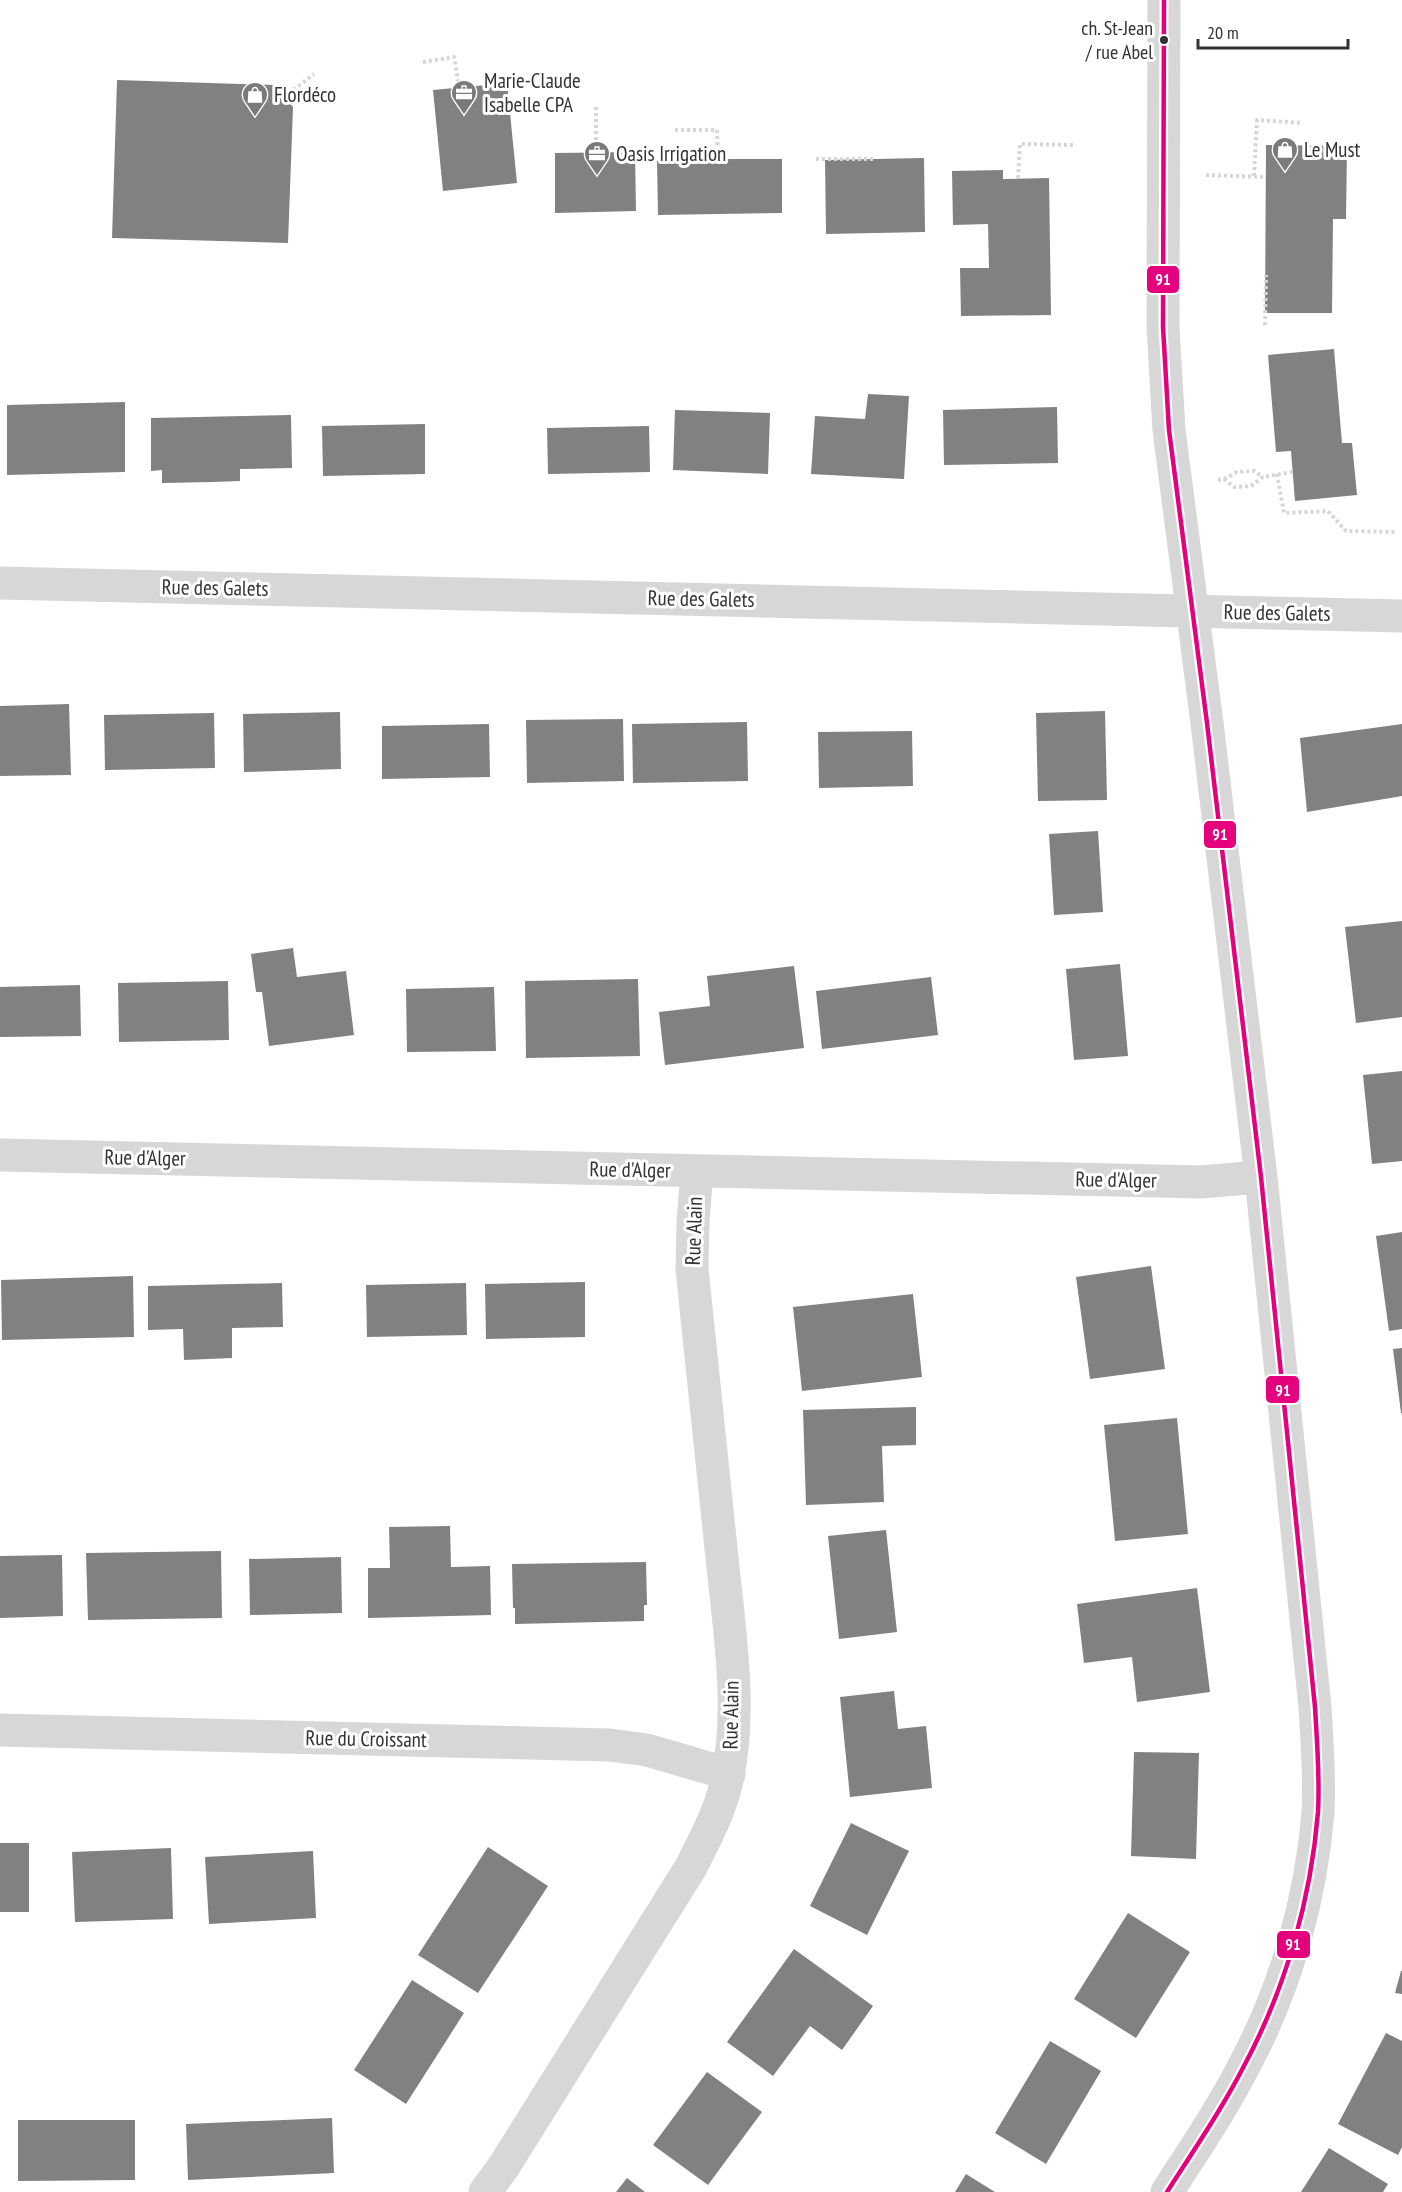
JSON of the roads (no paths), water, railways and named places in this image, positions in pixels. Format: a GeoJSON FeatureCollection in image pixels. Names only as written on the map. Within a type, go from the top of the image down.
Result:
{"type":"FeatureCollection","features":[{"type":"Feature","properties":{"kind":"street"},"geometry":{"type":"LineString","coordinates":[[1164,0],[1163,327],[1168,430],[1207,723],[1260,1176],[1315,1707],[1318,1811],[1312,1858],[1288,1964],[1247,2062],[1224,2104],[1167,2192]]}},
{"type":"Feature","properties":{"kind":"street","name":"Rue des Galets"},"geometry":{"type":"LineString","coordinates":[[0,583],[1402,616]]}},
{"type":"Feature","properties":{"kind":"street","name":"Rue d'Alger"},"geometry":{"type":"LineString","coordinates":[[0,1155],[1200,1182],[1260,1176]]}},
{"type":"Feature","properties":{"kind":"street","name":"Rue Alain"},"geometry":{"type":"LineString","coordinates":[[485,2192],[691,1868],[717,1815],[729,1774],[733,1714],[730,1639],[692,1269],[697,1172]]}},
{"type":"Feature","properties":{"kind":"street","name":"Rue du Croissant"},"geometry":{"type":"LineString","coordinates":[[0,1730],[610,1745],[647,1750],[729,1774]]}},
{"type":"Feature","properties":{"kind":"place","name":"ch. St-Jean / rue Abel"},"geometry":{"type":"Point","coordinates":[1164,40]}},
{"type":"Feature","properties":{"kind":"place","name":"Marie-Claude Isabelle CPA"},"geometry":{"type":"Point","coordinates":[464,116]}},
{"type":"Feature","properties":{"kind":"place","name":"Flordéco"},"geometry":{"type":"Point","coordinates":[255,118]}},
{"type":"Feature","properties":{"kind":"place","name":"Le Must"},"geometry":{"type":"Point","coordinates":[1285,173]}},
{"type":"Feature","properties":{"kind":"place","name":"Oasis Irrigation"},"geometry":{"type":"Point","coordinates":[597,177]}}]}
